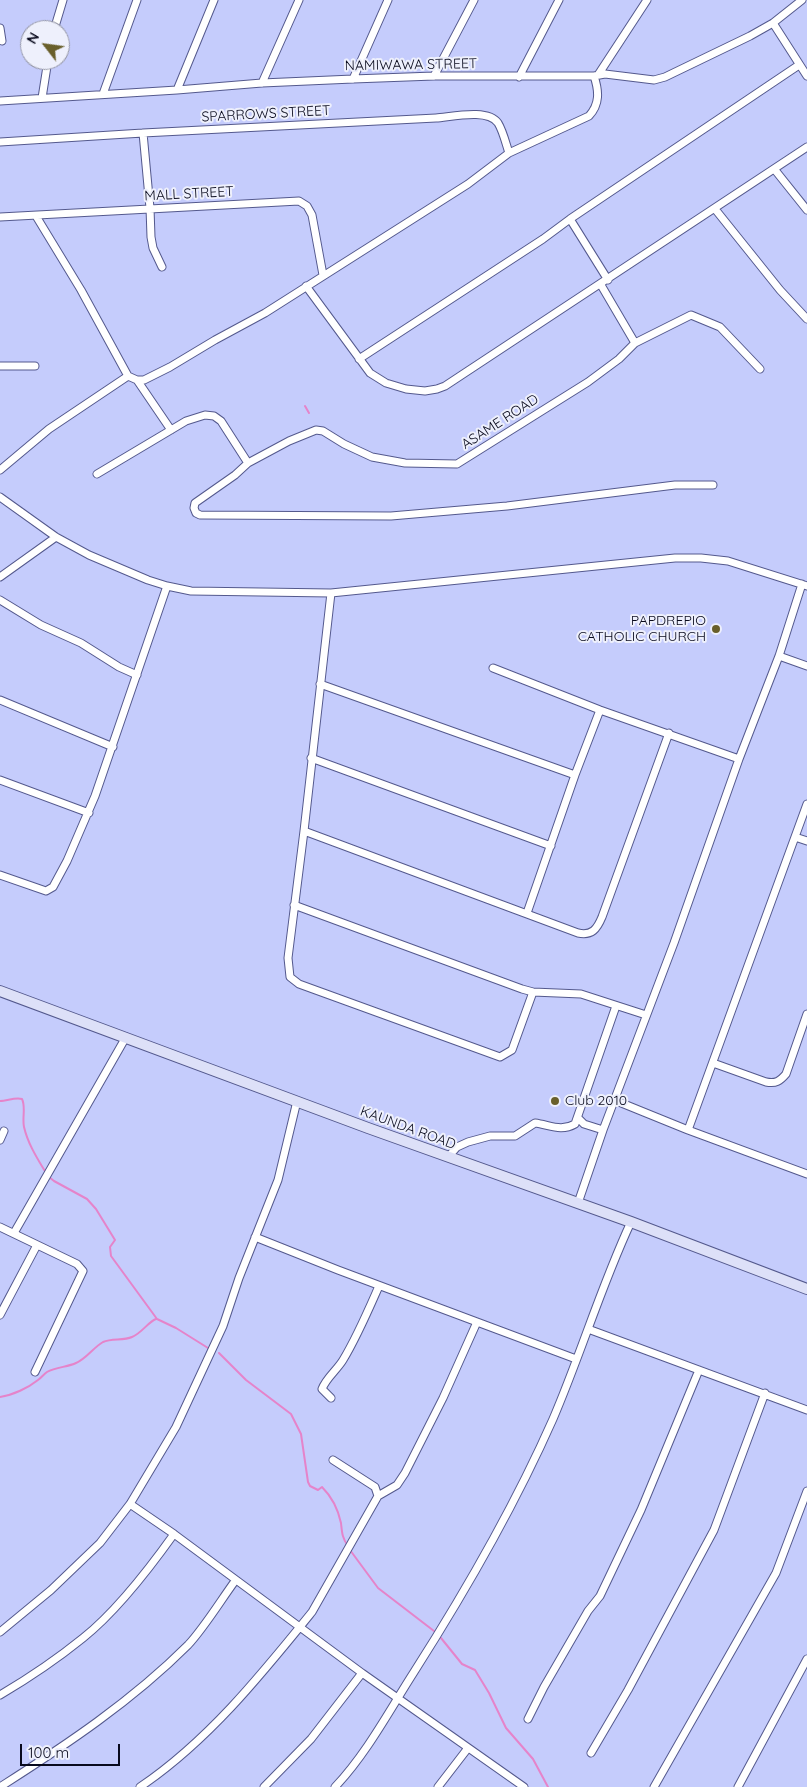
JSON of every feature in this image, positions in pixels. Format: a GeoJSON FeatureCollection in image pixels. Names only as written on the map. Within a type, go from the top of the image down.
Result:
{"type":"FeatureCollection","features":[{"type":"Feature","properties":{"kind":"main road","name":"KAUNDA ROAD"},"geometry":{"type":"LineString","coordinates":[[0,991],[448,1157],[631,1222],[807,1289]]}},
{"type":"Feature","properties":{"kind":"street"},"geometry":{"type":"LineString","coordinates":[[57,20],[63,0]]}},
{"type":"Feature","properties":{"kind":"street"},"geometry":{"type":"LineString","coordinates":[[103,94],[137,0]]}},
{"type":"Feature","properties":{"kind":"street"},"geometry":{"type":"LineString","coordinates":[[177,90],[214,0]]}},
{"type":"Feature","properties":{"kind":"street"},"geometry":{"type":"LineString","coordinates":[[262,82],[299,0]]}},
{"type":"Feature","properties":{"kind":"street"},"geometry":{"type":"LineString","coordinates":[[353,79],[388,0]]}},
{"type":"Feature","properties":{"kind":"street"},"geometry":{"type":"LineString","coordinates":[[434,76],[474,0]]}},
{"type":"Feature","properties":{"kind":"street"},"geometry":{"type":"LineString","coordinates":[[519,76],[558,0]]}},
{"type":"Feature","properties":{"kind":"street"},"geometry":{"type":"LineString","coordinates":[[36,216],[81,290],[128,376],[137,380],[144,380],[265,313],[322,275],[468,184],[509,153],[589,116],[598,102],[596,76],[647,0]]}},
{"type":"Feature","properties":{"kind":"street","name":"NAMIWAWA STREET"},"geometry":{"type":"LineString","coordinates":[[0,100],[177,90],[262,82],[434,76],[596,76],[605,74],[647,80],[661,78],[750,36],[773,22],[802,0]]}},
{"type":"Feature","properties":{"kind":"street"},"geometry":{"type":"LineString","coordinates":[[773,22],[807,76]]}},
{"type":"Feature","properties":{"kind":"street"},"geometry":{"type":"LineString","coordinates":[[0,28],[2,41]]}},
{"type":"Feature","properties":{"kind":"street"},"geometry":{"type":"LineString","coordinates":[[359,359],[543,239],[799,65]]}},
{"type":"Feature","properties":{"kind":"street"},"geometry":{"type":"LineString","coordinates":[[42,98],[46,70]]}},
{"type":"Feature","properties":{"kind":"street","name":"SPARROWS STREET"},"geometry":{"type":"LineString","coordinates":[[0,142],[480,114],[488,116],[498,123],[509,153]]}},
{"type":"Feature","properties":{"kind":"street"},"geometry":{"type":"LineString","coordinates":[[144,133],[151,237],[153,248],[162,267]]}},
{"type":"Feature","properties":{"kind":"street"},"geometry":{"type":"LineString","coordinates":[[306,286],[370,373],[394,387],[416,391],[437,390],[601,285],[807,147]]}},
{"type":"Feature","properties":{"kind":"street"},"geometry":{"type":"LineString","coordinates":[[775,170],[807,210]]}},
{"type":"Feature","properties":{"kind":"street","name":"MALL STREET"},"geometry":{"type":"LineString","coordinates":[[0,217],[295,201],[303,203],[312,215],[322,275]]}},
{"type":"Feature","properties":{"kind":"street"},"geometry":{"type":"LineString","coordinates":[[715,209],[780,290],[807,319]]}},
{"type":"Feature","properties":{"kind":"street"},"geometry":{"type":"LineString","coordinates":[[570,220],[608,280]]}},
{"type":"Feature","properties":{"kind":"street"},"geometry":{"type":"LineString","coordinates":[[601,285],[635,343]]}},
{"type":"Feature","properties":{"kind":"street","name":"ASAME ROAD"},"geometry":{"type":"LineString","coordinates":[[713,485],[675,485],[507,506],[391,516],[231,517],[200,515],[196,513],[194,508],[195,503],[199,499],[236,475],[248,463],[289,441],[316,430],[323,431],[358,451],[380,458],[419,464],[457,464],[588,382],[619,359],[635,343],[691,315],[720,327],[760,369]]}},
{"type":"Feature","properties":{"kind":"street"},"geometry":{"type":"LineString","coordinates":[[0,366],[35,366]]}},
{"type":"Feature","properties":{"kind":"street"},"geometry":{"type":"LineString","coordinates":[[0,470],[49,429],[128,376]]}},
{"type":"Feature","properties":{"kind":"street"},"geometry":{"type":"LineString","coordinates":[[137,380],[171,430]]}},
{"type":"Feature","properties":{"kind":"street"},"geometry":{"type":"LineString","coordinates":[[97,474],[192,418],[205,415],[214,416],[221,421],[248,463]]}},
{"type":"Feature","properties":{"kind":"street"},"geometry":{"type":"LineString","coordinates":[[0,497],[56,537],[89,555],[167,586],[191,591],[331,593],[675,558],[728,561],[805,585],[739,759],[603,1130],[578,1204]]}},
{"type":"Feature","properties":{"kind":"street"},"geometry":{"type":"LineString","coordinates":[[0,577],[56,537]]}},
{"type":"Feature","properties":{"kind":"street"},"geometry":{"type":"LineString","coordinates":[[0,876],[46,891],[53,887],[89,813],[167,586]]}},
{"type":"Feature","properties":{"kind":"street"},"geometry":{"type":"LineString","coordinates":[[331,593],[288,958],[288,969],[293,980],[399,1022],[500,1057],[512,1050],[533,992]]}},
{"type":"Feature","properties":{"kind":"street"},"geometry":{"type":"LineString","coordinates":[[0,600],[41,625],[74,639],[119,667],[137,675]]}},
{"type":"Feature","properties":{"kind":"street"},"geometry":{"type":"LineString","coordinates":[[779,656],[807,666]]}},
{"type":"Feature","properties":{"kind":"street"},"geometry":{"type":"LineString","coordinates":[[493,668],[600,710],[739,759]]}},
{"type":"Feature","properties":{"kind":"street"},"geometry":{"type":"LineString","coordinates":[[320,684],[575,775]]}},
{"type":"Feature","properties":{"kind":"street"},"geometry":{"type":"LineString","coordinates":[[0,700],[113,747]]}},
{"type":"Feature","properties":{"kind":"street"},"geometry":{"type":"LineString","coordinates":[[527,913],[575,775],[600,710]]}},
{"type":"Feature","properties":{"kind":"street"},"geometry":{"type":"LineString","coordinates":[[304,831],[585,935],[592,933],[598,927],[669,733]]}},
{"type":"Feature","properties":{"kind":"street"},"geometry":{"type":"LineString","coordinates":[[311,758],[551,846]]}},
{"type":"Feature","properties":{"kind":"street"},"geometry":{"type":"LineString","coordinates":[[0,780],[89,813]]}},
{"type":"Feature","properties":{"kind":"street"},"geometry":{"type":"LineString","coordinates":[[688,1130],[807,804]]}},
{"type":"Feature","properties":{"kind":"street"},"geometry":{"type":"LineString","coordinates":[[795,837],[807,841]]}},
{"type":"Feature","properties":{"kind":"street"},"geometry":{"type":"LineString","coordinates":[[294,905],[533,992],[581,994],[646,1016]]}},
{"type":"Feature","properties":{"kind":"street"},"geometry":{"type":"LineString","coordinates":[[448,1157],[457,1147],[468,1142],[490,1136],[515,1136],[536,1123],[562,1129],[575,1124],[616,1006]]}},
{"type":"Feature","properties":{"kind":"street"},"geometry":{"type":"LineString","coordinates":[[713,1063],[774,1084],[786,1074],[807,1014]]}},
{"type":"Feature","properties":{"kind":"street"},"geometry":{"type":"LineString","coordinates":[[14,1233],[126,1037]]}},
{"type":"Feature","properties":{"kind":"street"},"geometry":{"type":"LineString","coordinates":[[614,1100],[688,1130],[807,1174]]}},
{"type":"Feature","properties":{"kind":"street"},"geometry":{"type":"LineString","coordinates":[[0,1632],[31,1607],[100,1543],[130,1504],[176,1427],[223,1326],[231,1298],[278,1180],[298,1101]]}},
{"type":"Feature","properties":{"kind":"street"},"geometry":{"type":"LineString","coordinates":[[578,1118],[584,1124],[603,1130]]}},
{"type":"Feature","properties":{"kind":"street"},"geometry":{"type":"LineString","coordinates":[[0,1140],[4,1131]]}},
{"type":"Feature","properties":{"kind":"street"},"geometry":{"type":"LineString","coordinates":[[335,1787],[367,1748],[438,1634],[526,1477],[556,1413],[612,1263],[631,1222]]}},
{"type":"Feature","properties":{"kind":"street"},"geometry":{"type":"LineString","coordinates":[[0,1227],[77,1264],[84,1271],[35,1372]]}},
{"type":"Feature","properties":{"kind":"street"},"geometry":{"type":"LineString","coordinates":[[255,1237],[378,1286],[576,1359]]}},
{"type":"Feature","properties":{"kind":"street"},"geometry":{"type":"LineString","coordinates":[[0,1314],[38,1245]]}},
{"type":"Feature","properties":{"kind":"street"},"geometry":{"type":"LineString","coordinates":[[331,1398],[322,1389],[324,1384],[349,1350],[378,1286]]}},
{"type":"Feature","properties":{"kind":"street"},"geometry":{"type":"LineString","coordinates":[[140,1787],[185,1752],[256,1682],[312,1612],[378,1496],[397,1485],[405,1473],[443,1398],[477,1322]]}},
{"type":"Feature","properties":{"kind":"street"},"geometry":{"type":"LineString","coordinates":[[588,1329],[807,1410]]}},
{"type":"Feature","properties":{"kind":"street"},"geometry":{"type":"LineString","coordinates":[[528,1719],[548,1679],[588,1611],[600,1596],[641,1510],[699,1370]]}},
{"type":"Feature","properties":{"kind":"street"},"geometry":{"type":"LineString","coordinates":[[591,1753],[628,1690],[714,1530],[765,1393]]}},
{"type":"Feature","properties":{"kind":"street"},"geometry":{"type":"LineString","coordinates":[[333,1460],[375,1487],[378,1496]]}},
{"type":"Feature","properties":{"kind":"street"},"geometry":{"type":"LineString","coordinates":[[654,1787],[776,1573],[807,1491]]}},
{"type":"Feature","properties":{"kind":"street"},"geometry":{"type":"LineString","coordinates":[[130,1504],[174,1534],[235,1581],[362,1673],[399,1697],[524,1787]]}},
{"type":"Feature","properties":{"kind":"street"},"geometry":{"type":"LineString","coordinates":[[0,1695],[29,1678],[84,1638],[111,1612],[153,1564],[174,1534]]}},
{"type":"Feature","properties":{"kind":"street"},"geometry":{"type":"LineString","coordinates":[[0,1787],[58,1750],[127,1700],[189,1644],[235,1581]]}},
{"type":"Feature","properties":{"kind":"street"},"geometry":{"type":"LineString","coordinates":[[738,1787],[807,1659]]}},
{"type":"Feature","properties":{"kind":"street"},"geometry":{"type":"LineString","coordinates":[[264,1787],[311,1739],[362,1673]]}},
{"type":"Feature","properties":{"kind":"street"},"geometry":{"type":"LineString","coordinates":[[438,1787],[468,1748]]}},
{"type":"Feature","properties":{"kind":"waterway"},"geometry":{"type":"LineString","coordinates":[[305,406],[309,413]]}},
{"type":"Feature","properties":{"kind":"waterway"},"geometry":{"type":"LineString","coordinates":[[0,1101],[22,1099],[26,1133],[33,1151],[46,1173]]}},
{"type":"Feature","properties":{"kind":"waterway"},"geometry":{"type":"LineString","coordinates":[[49,1177],[87,1199],[96,1209],[115,1240],[110,1247],[111,1256],[157,1319],[176,1328],[208,1348]]}},
{"type":"Feature","properties":{"kind":"waterway"},"geometry":{"type":"LineString","coordinates":[[0,1397],[10,1395],[25,1388],[51,1370],[80,1361],[103,1342],[132,1337],[156,1319]]}},
{"type":"Feature","properties":{"kind":"waterway"},"geometry":{"type":"LineString","coordinates":[[219,1353],[246,1380],[291,1414],[301,1434],[308,1482],[310,1486],[318,1490],[322,1487],[331,1499],[338,1513],[343,1538],[348,1546]]}},
{"type":"Feature","properties":{"kind":"waterway"},"geometry":{"type":"LineString","coordinates":[[350,1550],[378,1588],[434,1631]]}},
{"type":"Feature","properties":{"kind":"waterway"},"geometry":{"type":"LineString","coordinates":[[441,1638],[462,1664],[475,1670],[489,1693],[506,1728],[533,1759],[548,1787]]}},
{"type":"Feature","properties":{"kind":"place","name":"PAPDREPIO CATHOLIC CHURCH"},"geometry":{"type":"Point","coordinates":[716,629]}},
{"type":"Feature","properties":{"kind":"place","name":"Club 2010"},"geometry":{"type":"Point","coordinates":[555,1101]}}]}
